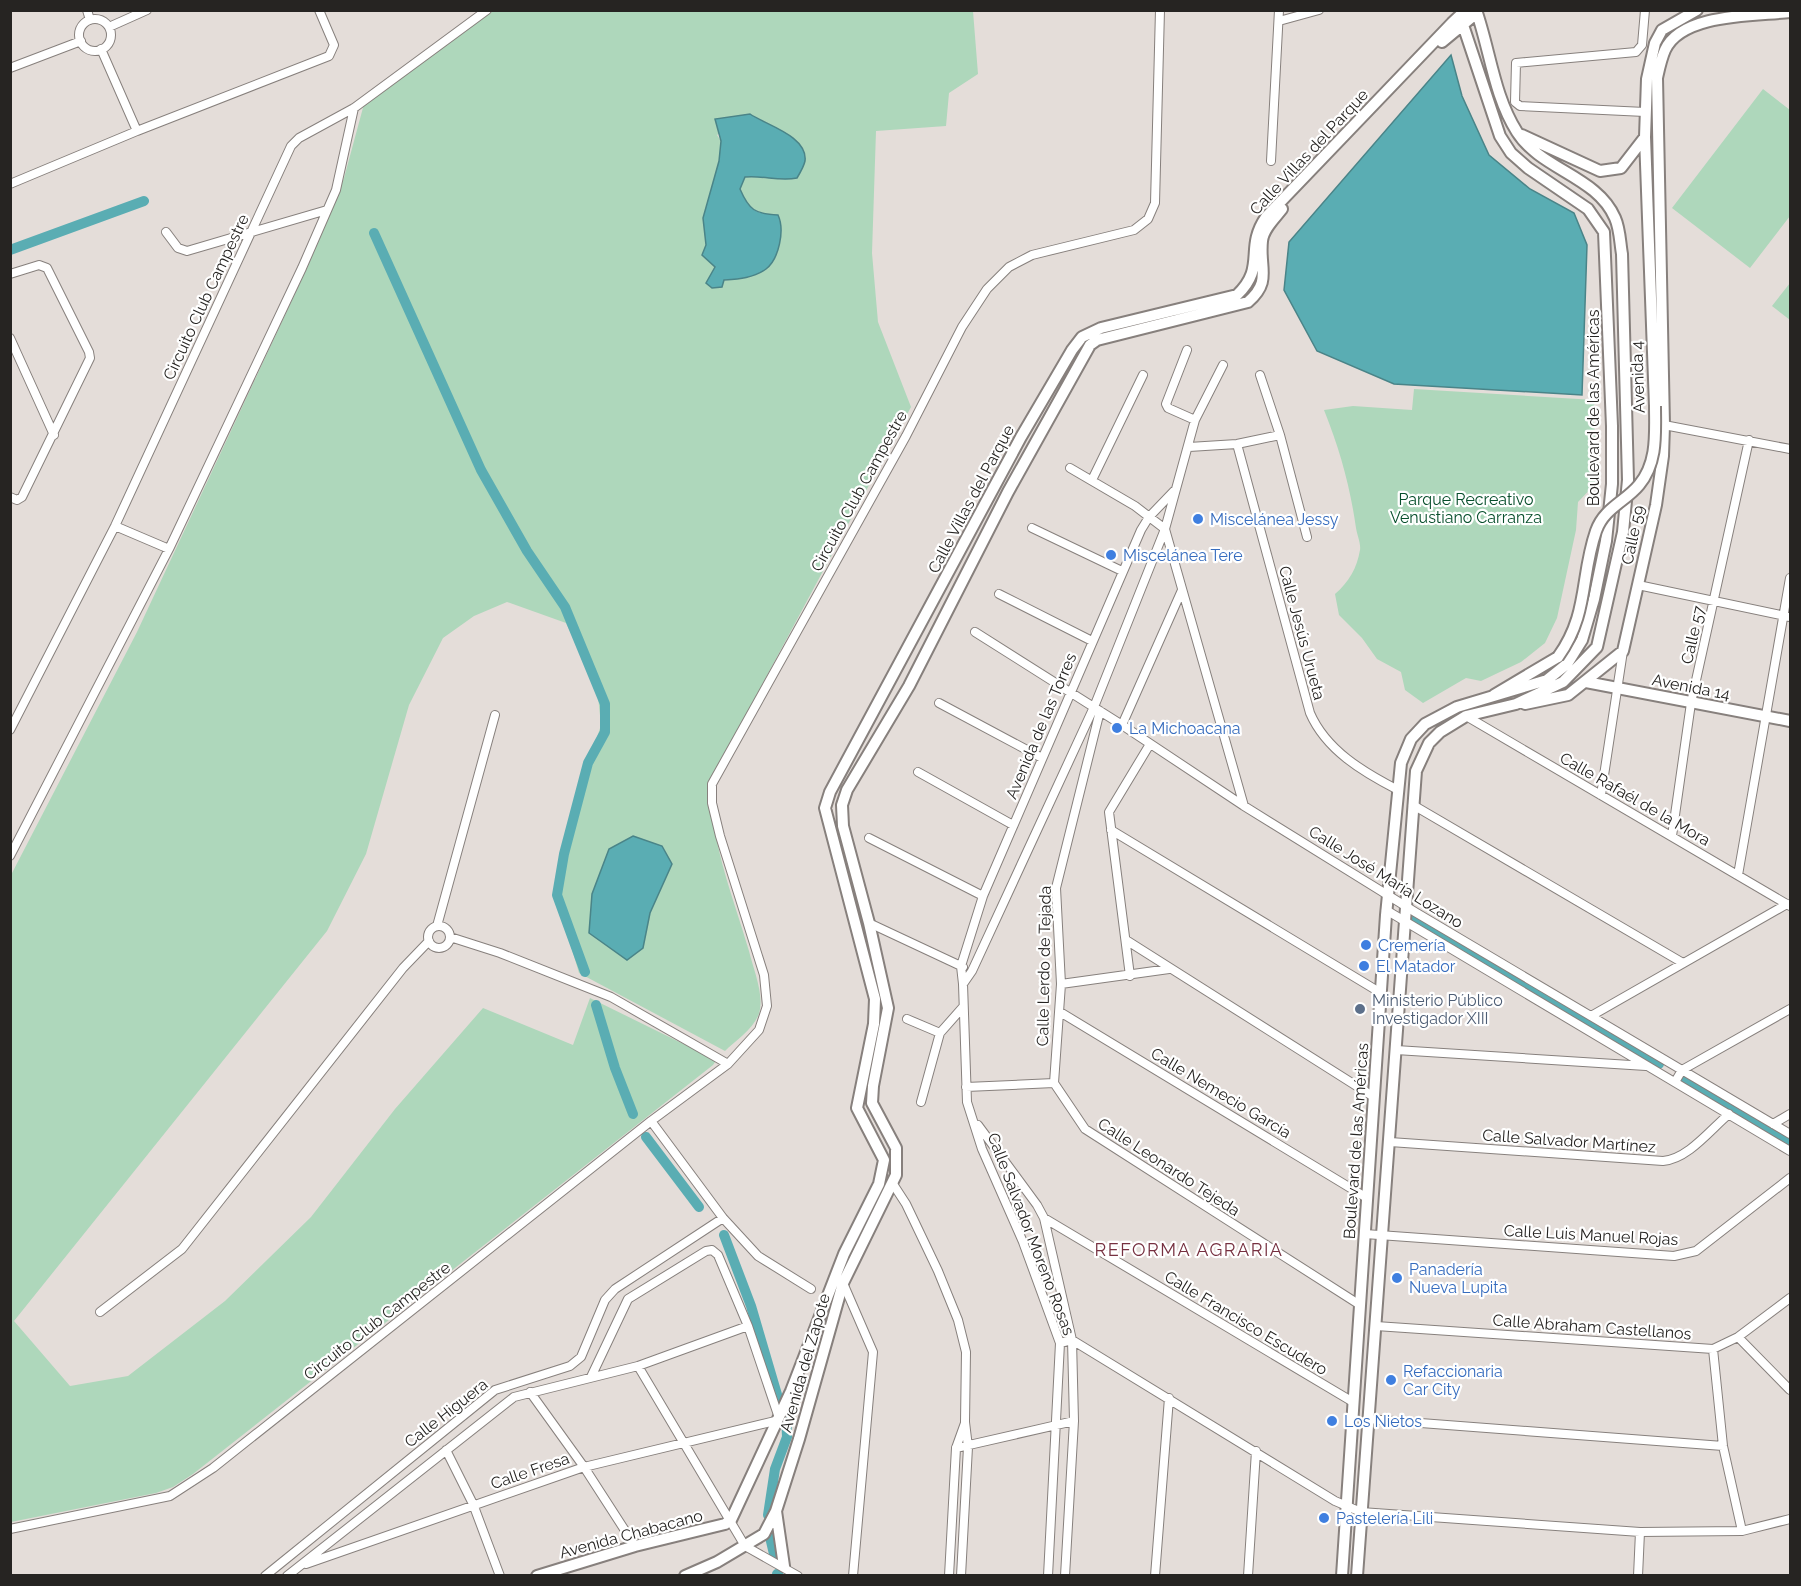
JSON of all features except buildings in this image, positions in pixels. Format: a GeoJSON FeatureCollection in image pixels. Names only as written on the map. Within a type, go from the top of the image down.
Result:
{"type":"FeatureCollection","features":[{"type":"Feature","properties":{"kind":"main road","name":"Avenida 4"},"geometry":{"type":"LineString","coordinates":[[1490,699],[1504,686],[1558,657],[1572,637],[1596,531],[1604,514],[1638,486],[1653,459],[1655,405],[1645,136],[1647,80],[1655,43],[1662,30],[1697,10]]}},
{"type":"Feature","properties":{"kind":"main road","name":"Avenida 4"},"geometry":{"type":"LineString","coordinates":[[1664,425],[1657,78],[1665,49],[1691,26],[1706,21],[1791,12]]}},
{"type":"Feature","properties":{"kind":"main road","name":"Calle Villas del Parque"},"geometry":{"type":"LineString","coordinates":[[1342,143],[1467,14]]}},
{"type":"Feature","properties":{"kind":"main road","name":"Calle Villas del Parque"},"geometry":{"type":"LineString","coordinates":[[879,1184],[884,1160],[857,1108],[874,1024],[875,999],[825,808],[830,792],[1021,437],[1082,337],[1101,328],[1237,295],[1250,283],[1254,270],[1254,240],[1257,229],[1467,14]]}},
{"type":"Feature","properties":{"kind":"main road","name":"Boulevard de las Américas"},"geometry":{"type":"LineString","coordinates":[[1342,1575],[1386,910],[1398,790],[1405,751],[1411,739],[1425,724],[1457,707],[1490,699],[1558,674],[1582,640],[1594,599],[1607,530],[1612,484],[1611,357],[1604,232],[1588,209],[1528,168],[1511,153],[1500,136],[1469,43],[1467,14]]}},
{"type":"Feature","properties":{"kind":"main road","name":"Boulevard de las Américas"},"geometry":{"type":"LineString","coordinates":[[1357,1575],[1384,1236],[1416,771],[1429,743],[1440,732],[1466,716],[1516,704],[1563,682],[1597,647],[1623,532],[1628,480],[1622,254],[1616,220],[1604,199],[1531,149],[1516,132],[1467,14]]}},
{"type":"Feature","properties":{"kind":"main road"},"geometry":{"type":"LineString","coordinates":[[1445,38],[1469,43]]}},
{"type":"Feature","properties":{"kind":"main road"},"geometry":{"type":"LineString","coordinates":[[1516,132],[1600,171],[1621,168],[1645,136]]}},
{"type":"Feature","properties":{"kind":"main road","name":"Calle Villas del Parque"},"geometry":{"type":"LineString","coordinates":[[893,1184],[897,1167],[896,1148],[872,1103],[873,1086],[888,1008],[870,924],[843,826],[842,805],[847,790],[909,686],[1008,492],[1082,357],[1097,340],[1248,302],[1259,293],[1264,280],[1262,240],[1265,232],[1317,169]]}},
{"type":"Feature","properties":{"kind":"main road","name":"Calle 59"},"geometry":{"type":"LineString","coordinates":[[1623,651],[1662,469],[1664,425]]}},
{"type":"Feature","properties":{"kind":"main road"},"geometry":{"type":"LineString","coordinates":[[1516,704],[1538,703],[1568,695],[1623,651]]}},
{"type":"Feature","properties":{"kind":"main road","name":"Avenida 14"},"geometry":{"type":"LineString","coordinates":[[1586,681],[1791,721]]}},
{"type":"Feature","properties":{"kind":"main road","name":"Avenida del Zapote"},"geometry":{"type":"LineString","coordinates":[[731,1520],[776,1418],[791,1391],[852,1236],[879,1184]]}},
{"type":"Feature","properties":{"kind":"main road","name":"Avenida del Zapote"},"geometry":{"type":"LineString","coordinates":[[745,1546],[764,1534],[776,1511],[843,1283],[893,1184]]}},
{"type":"Feature","properties":{"kind":"main road"},"geometry":{"type":"LineString","coordinates":[[776,1511],[784,1566]]}},
{"type":"Feature","properties":{"kind":"main road","name":"Avenida Chabacano"},"geometry":{"type":"LineString","coordinates":[[537,1575],[635,1546],[711,1528],[731,1520]]}},
{"type":"Feature","properties":{"kind":"main road"},"geometry":{"type":"LineString","coordinates":[[685,1575],[745,1546]]}},
{"type":"Feature","properties":{"kind":"street"},"geometry":{"type":"LineString","coordinates":[[87,10],[90,20]]}},
{"type":"Feature","properties":{"kind":"street"},"geometry":{"type":"LineString","coordinates":[[109,27],[147,10]]}},
{"type":"Feature","properties":{"kind":"street"},"geometry":{"type":"LineString","coordinates":[[10,184],[137,131],[329,56],[334,45],[319,10]]}},
{"type":"Feature","properties":{"kind":"street","name":"Circuito Club Campestre"},"geometry":{"type":"LineString","coordinates":[[10,730],[115,526],[281,162],[291,146],[299,138],[354,108],[487,10]]}},
{"type":"Feature","properties":{"kind":"street","name":"Circuito Club Campestre"},"geometry":{"type":"LineString","coordinates":[[10,1529],[170,1496],[181,1490],[213,1468],[651,1121],[728,1064],[759,1030],[767,1006],[764,975],[720,836],[712,803],[712,784],[906,436],[962,327],[987,289],[1010,267],[1032,255],[1134,230],[1148,219],[1155,203],[1160,10]]}},
{"type":"Feature","properties":{"kind":"street"},"geometry":{"type":"LineString","coordinates":[[1271,161],[1279,10]]}},
{"type":"Feature","properties":{"kind":"street"},"geometry":{"type":"LineString","coordinates":[[1278,21],[1319,10]]}},
{"type":"Feature","properties":{"kind":"street"},"geometry":{"type":"LineString","coordinates":[[1645,10],[1642,45],[1636,52],[1516,63],[1515,102],[1520,106],[1645,112]]}},
{"type":"Feature","properties":{"kind":"street"},"geometry":{"type":"LineString","coordinates":[[90,20],[102,20],[109,27],[110,41],[101,50],[89,49],[81,41],[81,28],[90,20]]}},
{"type":"Feature","properties":{"kind":"street"},"geometry":{"type":"LineString","coordinates":[[10,68],[81,41]]}},
{"type":"Feature","properties":{"kind":"street"},"geometry":{"type":"LineString","coordinates":[[101,50],[137,131]]}},
{"type":"Feature","properties":{"kind":"street"},"geometry":{"type":"LineString","coordinates":[[10,856],[170,549],[327,210],[336,190],[354,108]]}},
{"type":"Feature","properties":{"kind":"street"},"geometry":{"type":"LineString","coordinates":[[166,232],[178,248],[187,251],[327,210]]}},
{"type":"Feature","properties":{"kind":"street"},"geometry":{"type":"LineString","coordinates":[[10,274],[39,265],[48,271],[90,358],[22,497],[14,498]]}},
{"type":"Feature","properties":{"kind":"street"},"geometry":{"type":"LineString","coordinates":[[10,338],[54,435]]}},
{"type":"Feature","properties":{"kind":"street"},"geometry":{"type":"LineString","coordinates":[[1187,350],[1166,404],[1195,420]]}},
{"type":"Feature","properties":{"kind":"street","name":"Avenida de las Torres"},"geometry":{"type":"LineString","coordinates":[[963,984],[972,971],[1097,709],[1165,530],[1174,490],[1189,447],[1195,420],[1223,365]]}},
{"type":"Feature","properties":{"kind":"street"},"geometry":{"type":"LineString","coordinates":[[1092,480],[1143,375]]}},
{"type":"Feature","properties":{"kind":"street"},"geometry":{"type":"LineString","coordinates":[[1260,375],[1280,435],[1307,537]]}},
{"type":"Feature","properties":{"kind":"street"},"geometry":{"type":"LineString","coordinates":[[1664,425],[1791,449]]}},
{"type":"Feature","properties":{"kind":"street"},"geometry":{"type":"LineString","coordinates":[[1189,447],[1237,444],[1280,435]]}},
{"type":"Feature","properties":{"kind":"street","name":"Calle 57"},"geometry":{"type":"LineString","coordinates":[[1672,837],[1691,702],[1749,440]]}},
{"type":"Feature","properties":{"kind":"street","name":"Calle Jesús Urueta"},"geometry":{"type":"LineString","coordinates":[[1237,444],[1310,713],[1318,733],[1334,749],[1398,790]]}},
{"type":"Feature","properties":{"kind":"street"},"geometry":{"type":"LineString","coordinates":[[1070,468],[1149,517],[1165,530],[1244,806]]}},
{"type":"Feature","properties":{"kind":"street","name":"Avenida de las Torres"},"geometry":{"type":"LineString","coordinates":[[973,1119],[966,1088],[961,966],[983,896],[1122,571],[1149,517],[1174,490]]}},
{"type":"Feature","properties":{"kind":"street"},"geometry":{"type":"LineString","coordinates":[[115,526],[170,549]]}},
{"type":"Feature","properties":{"kind":"street"},"geometry":{"type":"LineString","coordinates":[[1032,528],[1122,571]]}},
{"type":"Feature","properties":{"kind":"street"},"geometry":{"type":"LineString","coordinates":[[1738,876],[1764,717],[1786,616],[1791,578]]}},
{"type":"Feature","properties":{"kind":"street"},"geometry":{"type":"LineString","coordinates":[[1638,585],[1786,616]]}},
{"type":"Feature","properties":{"kind":"street"},"geometry":{"type":"LineString","coordinates":[[1122,725],[1182,590]]}},
{"type":"Feature","properties":{"kind":"street"},"geometry":{"type":"LineString","coordinates":[[999,594],[1092,640]]}},
{"type":"Feature","properties":{"kind":"street","name":"Calle José María Lozano"},"geometry":{"type":"LineString","coordinates":[[975,632],[1244,806],[1791,1134]]}},
{"type":"Feature","properties":{"kind":"street","name":"Calle 59"},"geometry":{"type":"LineString","coordinates":[[1601,795],[1623,651]]}},
{"type":"Feature","properties":{"kind":"street"},"geometry":{"type":"LineString","coordinates":[[939,703],[1042,758]]}},
{"type":"Feature","properties":{"kind":"street","name":"Calle Lerdo de Tejada"},"geometry":{"type":"LineString","coordinates":[[1054,1083],[1061,984],[1056,888],[1097,709]]}},
{"type":"Feature","properties":{"kind":"street"},"geometry":{"type":"LineString","coordinates":[[100,1312],[182,1249],[396,978],[429,941],[429,932],[437,926],[495,715]]}},
{"type":"Feature","properties":{"kind":"street","name":"Calle Rafaél de la Mora"},"geometry":{"type":"LineString","coordinates":[[1466,716],[1789,905]]}},
{"type":"Feature","properties":{"kind":"street"},"geometry":{"type":"LineString","coordinates":[[1131,976],[1111,830],[1111,805],[1150,744]]}},
{"type":"Feature","properties":{"kind":"street"},"geometry":{"type":"LineString","coordinates":[[918,772],[1013,825]]}},
{"type":"Feature","properties":{"kind":"street"},"geometry":{"type":"LineString","coordinates":[[1413,805],[1683,963]]}},
{"type":"Feature","properties":{"kind":"street"},"geometry":{"type":"LineString","coordinates":[[1111,830],[1381,993]]}},
{"type":"Feature","properties":{"kind":"street"},"geometry":{"type":"LineString","coordinates":[[869,838],[983,896]]}},
{"type":"Feature","properties":{"kind":"street"},"geometry":{"type":"LineString","coordinates":[[1591,1016],[1789,905]]}},
{"type":"Feature","properties":{"kind":"street","name":"Calle José María Lozano"},"geometry":{"type":"LineString","coordinates":[[1386,910],[1791,1151]]}},
{"type":"Feature","properties":{"kind":"street"},"geometry":{"type":"LineString","coordinates":[[870,924],[972,971]]}},
{"type":"Feature","properties":{"kind":"street"},"geometry":{"type":"LineString","coordinates":[[437,926],[447,930],[450,937],[500,953],[611,997],[728,1064]]}},
{"type":"Feature","properties":{"kind":"street"},"geometry":{"type":"LineString","coordinates":[[429,941],[432,945],[441,948],[450,937]]}},
{"type":"Feature","properties":{"kind":"street"},"geometry":{"type":"LineString","coordinates":[[1126,940],[1374,1097]]}},
{"type":"Feature","properties":{"kind":"street"},"geometry":{"type":"LineString","coordinates":[[1061,984],[1169,969]]}},
{"type":"Feature","properties":{"kind":"street"},"geometry":{"type":"LineString","coordinates":[[921,1102],[940,1033],[963,1007]]}},
{"type":"Feature","properties":{"kind":"street"},"geometry":{"type":"LineString","coordinates":[[1675,1082],[1682,1070],[1791,1008]]}},
{"type":"Feature","properties":{"kind":"street","name":"Calle Nemecio García"},"geometry":{"type":"LineString","coordinates":[[1060,1012],[1367,1198]]}},
{"type":"Feature","properties":{"kind":"street"},"geometry":{"type":"LineString","coordinates":[[907,1019],[940,1033]]}},
{"type":"Feature","properties":{"kind":"street"},"geometry":{"type":"LineString","coordinates":[[1396,1050],[1648,1066]]}},
{"type":"Feature","properties":{"kind":"street"},"geometry":{"type":"LineString","coordinates":[[966,1088],[1054,1083]]}},
{"type":"Feature","properties":{"kind":"street","name":"Calle Leonardo Tejeda"},"geometry":{"type":"LineString","coordinates":[[1054,1083],[1085,1129],[1360,1305]]}},
{"type":"Feature","properties":{"kind":"street","name":"Calle Salvador Martínez"},"geometry":{"type":"LineString","coordinates":[[1390,1142],[1663,1161],[1673,1160],[1686,1152],[1728,1113]]}},
{"type":"Feature","properties":{"kind":"street"},"geometry":{"type":"LineString","coordinates":[[1773,1124],[1791,1114]]}},
{"type":"Feature","properties":{"kind":"street","name":"Calle Francisco Escudero"},"geometry":{"type":"LineString","coordinates":[[973,1119],[1037,1205],[1044,1218],[1353,1402]]}},
{"type":"Feature","properties":{"kind":"street","name":"Calle Salvador Moreno Rosas"},"geometry":{"type":"LineString","coordinates":[[973,1119],[982,1149],[1023,1242],[1060,1343],[1048,1575]]}},
{"type":"Feature","properties":{"kind":"street"},"geometry":{"type":"LineString","coordinates":[[651,1121],[723,1218],[758,1256],[811,1289]]}},
{"type":"Feature","properties":{"kind":"street","name":"Calle Luis Manuel Rojas"},"geometry":{"type":"LineString","coordinates":[[1365,1234],[1674,1256],[1696,1251],[1791,1178]]}},
{"type":"Feature","properties":{"kind":"street"},"geometry":{"type":"LineString","coordinates":[[893,1184],[906,1204],[958,1320],[966,1352],[965,1422],[968,1447],[961,1575]]}},
{"type":"Feature","properties":{"kind":"street","name":"Calle Higuera"},"geometry":{"type":"LineString","coordinates":[[265,1575],[495,1390],[570,1366],[581,1357],[605,1300],[615,1289],[723,1218]]}},
{"type":"Feature","properties":{"kind":"street","name":"Calle Salvador Moreno Rosas"},"geometry":{"type":"LineString","coordinates":[[1044,1218],[1072,1340],[1074,1421],[1065,1575]]}},
{"type":"Feature","properties":{"kind":"street"},"geometry":{"type":"LineString","coordinates":[[591,1377],[628,1299],[712,1250],[718,1255],[748,1326],[776,1418]]}},
{"type":"Feature","properties":{"kind":"street"},"geometry":{"type":"LineString","coordinates":[[843,1283],[873,1352],[853,1575]]}},
{"type":"Feature","properties":{"kind":"street","name":"Calle Abraham Castellanos"},"geometry":{"type":"LineString","coordinates":[[1376,1326],[1713,1348],[1738,1337],[1791,1298]]}},
{"type":"Feature","properties":{"kind":"street","name":"Calle Higuera"},"geometry":{"type":"LineString","coordinates":[[287,1575],[514,1397],[638,1365],[748,1326]]}},
{"type":"Feature","properties":{"kind":"street"},"geometry":{"type":"LineString","coordinates":[[1738,1337],[1791,1390]]}},
{"type":"Feature","properties":{"kind":"street"},"geometry":{"type":"LineString","coordinates":[[1060,1343],[1072,1340],[1346,1507],[1361,1512],[1640,1532],[1742,1532],[1791,1519]]}},
{"type":"Feature","properties":{"kind":"street"},"geometry":{"type":"LineString","coordinates":[[1713,1348],[1723,1446],[1742,1532]]}},
{"type":"Feature","properties":{"kind":"street"},"geometry":{"type":"LineString","coordinates":[[638,1365],[745,1546],[798,1575]]}},
{"type":"Feature","properties":{"kind":"street"},"geometry":{"type":"LineString","coordinates":[[530,1392],[584,1467],[635,1546]]}},
{"type":"Feature","properties":{"kind":"street"},"geometry":{"type":"LineString","coordinates":[[1155,1575],[1169,1398]]}},
{"type":"Feature","properties":{"kind":"street","name":"Calle Fresa"},"geometry":{"type":"LineString","coordinates":[[299,1567],[473,1504],[584,1467],[685,1444],[776,1418]]}},
{"type":"Feature","properties":{"kind":"street"},"geometry":{"type":"LineString","coordinates":[[1368,1419],[1723,1446]]}},
{"type":"Feature","properties":{"kind":"street"},"geometry":{"type":"LineString","coordinates":[[956,1448],[1074,1421]]}},
{"type":"Feature","properties":{"kind":"street"},"geometry":{"type":"LineString","coordinates":[[948,1575],[956,1448],[965,1422]]}},
{"type":"Feature","properties":{"kind":"street"},"geometry":{"type":"LineString","coordinates":[[446,1450],[473,1504],[500,1575]]}},
{"type":"Feature","properties":{"kind":"street"},"geometry":{"type":"LineString","coordinates":[[1248,1575],[1256,1451]]}},
{"type":"Feature","properties":{"kind":"street"},"geometry":{"type":"LineString","coordinates":[[1638,1575],[1640,1532]]}},
{"type":"Feature","properties":{"kind":"green space"},"geometry":{"type":"Polygon","coordinates":[[[493,11],[973,11],[978,74],[949,93],[946,126],[876,131],[872,253],[878,322],[911,407],[713,776],[713,820],[717,842],[759,987],[761,1002],[755,1021],[725,1051],[579,973],[556,895],[566,833],[601,725],[597,687],[566,623],[507,602],[474,616],[443,638],[409,705],[366,854],[327,931],[14,1321],[70,1386],[128,1376],[225,1301],[311,1217],[395,1109],[483,1008],[573,1045],[590,998],[710,1057],[715,1062],[193,1474],[173,1487],[156,1493],[11,1522],[11,875],[137,632],[307,268],[344,178],[364,104],[493,11]],[[750,114],[741,116],[717,135],[721,141],[719,161],[712,188],[706,245],[702,255],[715,267],[706,283],[744,278],[778,215],[758,211],[746,202],[740,189],[745,177],[797,178],[805,161],[803,148],[750,114]],[[662,846],[643,948],[650,913],[672,864],[662,846]]]}},
{"type":"Feature","properties":{"kind":"green space"},"geometry":{"type":"Polygon","coordinates":[[[1763,89],[1790,110],[1790,216],[1750,268],[1672,208],[1763,89]]]}},
{"type":"Feature","properties":{"kind":"green space"},"geometry":{"type":"Polygon","coordinates":[[[1790,283],[1790,320],[1772,306],[1790,283]]]}},
{"type":"Feature","properties":{"kind":"green space","name":"Parque Recreativo Venustiano Carranza"},"geometry":{"type":"Polygon","coordinates":[[[1414,389],[1595,400],[1593,414],[1600,479],[1578,502],[1576,530],[1557,618],[1545,643],[1521,662],[1481,681],[1466,678],[1423,703],[1405,690],[1401,672],[1377,659],[1362,638],[1339,615],[1335,594],[1352,574],[1359,557],[1360,547],[1344,468],[1324,410],[1353,406],[1412,410],[1414,389]]]}},
{"type":"Feature","properties":{"kind":"water"},"geometry":{"type":"Polygon","coordinates":[[[1451,55],[1462,96],[1489,155],[1530,189],[1574,213],[1587,245],[1582,395],[1394,384],[1317,351],[1284,290],[1289,242],[1451,55]]]}},
{"type":"Feature","properties":{"kind":"water"},"geometry":{"type":"Polygon","coordinates":[[[750,114],[793,138],[804,152],[805,161],[797,178],[745,177],[740,189],[746,202],[758,212],[778,215],[781,228],[780,244],[771,264],[766,269],[746,278],[724,280],[722,287],[712,288],[706,283],[715,267],[702,255],[706,245],[703,218],[719,161],[721,141],[715,119],[750,114]]]}},
{"type":"Feature","properties":{"kind":"water"},"geometry":{"type":"Polygon","coordinates":[[[633,836],[662,846],[672,864],[650,913],[643,948],[627,960],[589,933],[592,894],[609,849],[633,836]]]}},
{"type":"Feature","properties":{"kind":"waterway"},"geometry":{"type":"LineString","coordinates":[[10,250],[144,201]]}},
{"type":"Feature","properties":{"kind":"waterway"},"geometry":{"type":"LineString","coordinates":[[374,233],[481,470],[527,551],[565,607],[605,704],[605,732],[588,763],[564,854],[557,895],[585,972]]}},
{"type":"Feature","properties":{"kind":"waterway"},"geometry":{"type":"LineString","coordinates":[[1415,920],[1659,1064]]}},
{"type":"Feature","properties":{"kind":"waterway"},"geometry":{"type":"LineString","coordinates":[[596,1005],[615,1068],[633,1114]]}},
{"type":"Feature","properties":{"kind":"waterway"},"geometry":{"type":"LineString","coordinates":[[1684,1078],[1790,1141]]}},
{"type":"Feature","properties":{"kind":"waterway"},"geometry":{"type":"LineString","coordinates":[[646,1137],[699,1207]]}},
{"type":"Feature","properties":{"kind":"waterway"},"geometry":{"type":"LineString","coordinates":[[724,1235],[751,1306],[778,1398]]}},
{"type":"Feature","properties":{"kind":"waterway"},"geometry":{"type":"LineString","coordinates":[[768,1515],[775,1469],[787,1437],[786,1413]]}},
{"type":"Feature","properties":{"kind":"waterway"},"geometry":{"type":"LineString","coordinates":[[770,1537],[774,1554]]}},
{"type":"Feature","properties":{"kind":"place","name":"Miscelánea Jessy"},"geometry":{"type":"Point","coordinates":[1198,519]}},
{"type":"Feature","properties":{"kind":"place","name":"Miscelánea Tere"},"geometry":{"type":"Point","coordinates":[1111,555]}},
{"type":"Feature","properties":{"kind":"place","name":"La Michoacana"},"geometry":{"type":"Point","coordinates":[1117,728]}},
{"type":"Feature","properties":{"kind":"place","name":"Cremería"},"geometry":{"type":"Point","coordinates":[1366,945]}},
{"type":"Feature","properties":{"kind":"place","name":"El Matador"},"geometry":{"type":"Point","coordinates":[1364,966]}},
{"type":"Feature","properties":{"kind":"place","name":"Ministerio Público Investigador XIII"},"geometry":{"type":"Point","coordinates":[1360,1009]}},
{"type":"Feature","properties":{"kind":"place","name":"Panadería Nueva Lupita"},"geometry":{"type":"Point","coordinates":[1397,1278]}},
{"type":"Feature","properties":{"kind":"place","name":"Refaccionaria Car City"},"geometry":{"type":"Point","coordinates":[1391,1380]}},
{"type":"Feature","properties":{"kind":"place","name":"Los Nietos"},"geometry":{"type":"Point","coordinates":[1332,1421]}},
{"type":"Feature","properties":{"kind":"place","name":"Pastelería Lili"},"geometry":{"type":"Point","coordinates":[1324,1518]}},
{"type":"Feature","properties":{"kind":"district","name":"REFORMA AGRARIA"},"geometry":{"type":"Point","coordinates":[1189,1249]}}]}
